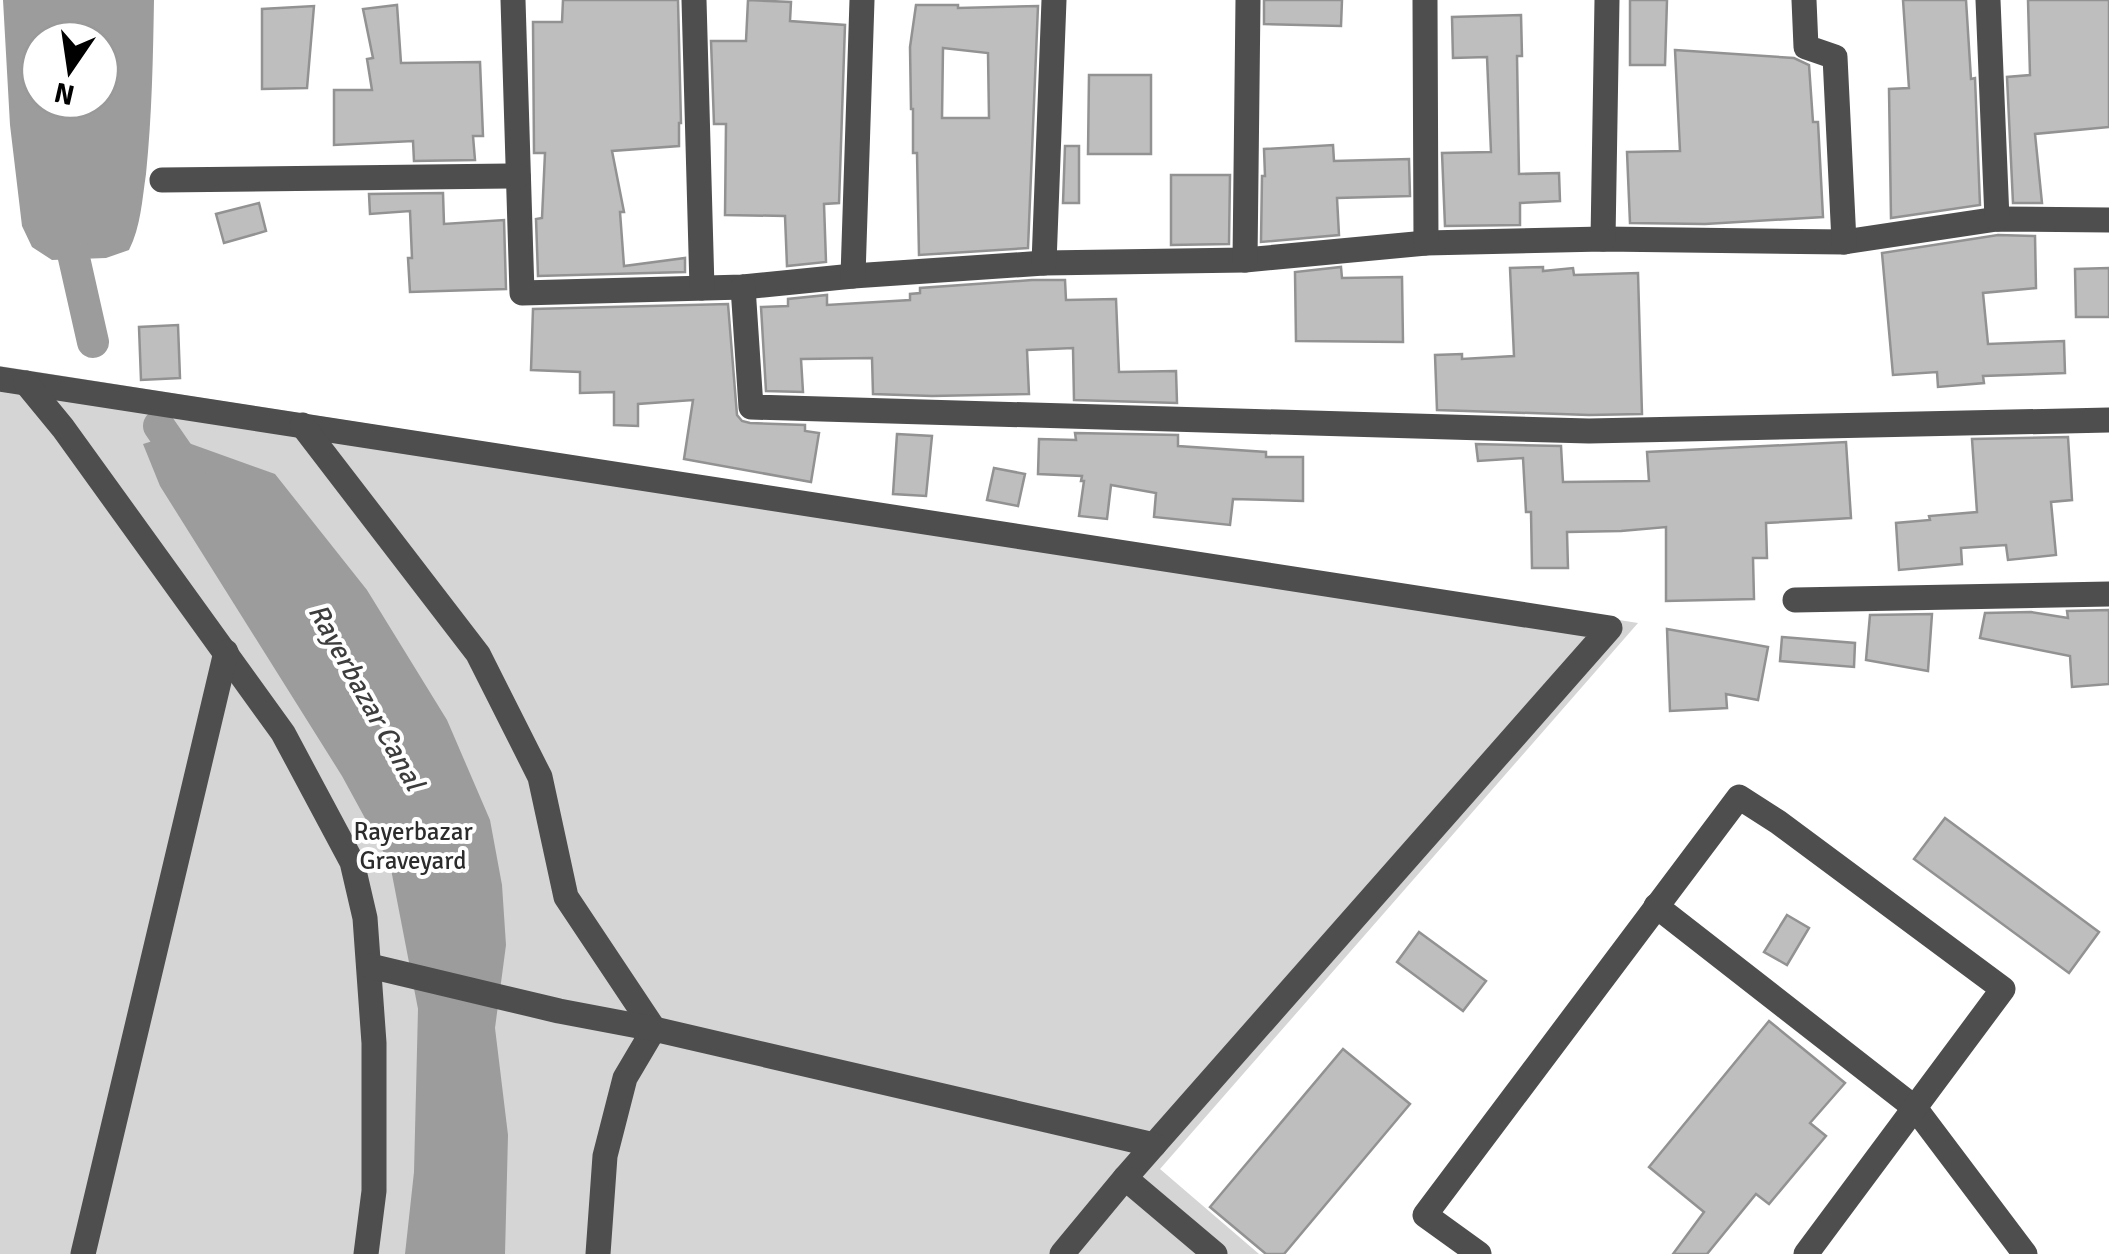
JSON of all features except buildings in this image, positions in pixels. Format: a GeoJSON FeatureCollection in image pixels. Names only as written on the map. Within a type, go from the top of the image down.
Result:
{"type":"FeatureCollection","features":[{"type":"Feature","properties":{"kind":"street"},"geometry":{"type":"LineString","coordinates":[[513,0],[522,294],[743,287],[1044,263],[1245,260],[1426,243],[1603,239],[1844,242],[1998,218],[2109,220]]}},
{"type":"Feature","properties":{"kind":"street"},"geometry":{"type":"LineString","coordinates":[[694,0],[702,288]]}},
{"type":"Feature","properties":{"kind":"street"},"geometry":{"type":"LineString","coordinates":[[853,276],[862,0]]}},
{"type":"Feature","properties":{"kind":"street"},"geometry":{"type":"LineString","coordinates":[[1044,263],[1054,0]]}},
{"type":"Feature","properties":{"kind":"street"},"geometry":{"type":"LineString","coordinates":[[1245,260],[1248,0]]}},
{"type":"Feature","properties":{"kind":"street"},"geometry":{"type":"LineString","coordinates":[[1425,0],[1426,243]]}},
{"type":"Feature","properties":{"kind":"street"},"geometry":{"type":"LineString","coordinates":[[1603,239],[1607,0]]}},
{"type":"Feature","properties":{"kind":"street"},"geometry":{"type":"LineString","coordinates":[[1804,0],[1806,47],[1836,56],[1844,242]]}},
{"type":"Feature","properties":{"kind":"street"},"geometry":{"type":"LineString","coordinates":[[1988,0],[1998,218]]}},
{"type":"Feature","properties":{"kind":"street"},"geometry":{"type":"LineString","coordinates":[[162,180],[518,176]]}},
{"type":"Feature","properties":{"kind":"street"},"geometry":{"type":"LineString","coordinates":[[743,287],[750,407],[1589,431],[2109,420]]}},
{"type":"Feature","properties":{"kind":"street"},"geometry":{"type":"LineString","coordinates":[[13,381],[1610,628],[1062,1254]]}},
{"type":"Feature","properties":{"kind":"street"},"geometry":{"type":"LineString","coordinates":[[13,381],[63,428],[226,652],[283,733],[352,862],[365,918],[374,1043],[374,1191],[366,1254]]}},
{"type":"Feature","properties":{"kind":"street"},"geometry":{"type":"LineString","coordinates":[[302,425],[478,654],[540,777],[566,897],[654,1028]]}},
{"type":"Feature","properties":{"kind":"street"},"geometry":{"type":"LineString","coordinates":[[1795,600],[2109,594]]}},
{"type":"Feature","properties":{"kind":"street"},"geometry":{"type":"LineString","coordinates":[[82,1254],[226,652]]}},
{"type":"Feature","properties":{"kind":"street"},"geometry":{"type":"LineString","coordinates":[[1479,1254],[1425,1215],[1739,797],[2003,989],[1806,1254]]}},
{"type":"Feature","properties":{"kind":"street"},"geometry":{"type":"LineString","coordinates":[[1656,906],[1915,1108],[2025,1254]]}},
{"type":"Feature","properties":{"kind":"street"},"geometry":{"type":"LineString","coordinates":[[370,966],[1154,1145]]}},
{"type":"Feature","properties":{"kind":"street"},"geometry":{"type":"LineString","coordinates":[[598,1254],[605,1156],[625,1078],[654,1028]]}},
{"type":"Feature","properties":{"kind":"street"},"geometry":{"type":"LineString","coordinates":[[1125,1178],[1215,1254]]}},
{"type":"Feature","properties":{"kind":"green space","name":"Rayerbazar Graveyard"},"geometry":{"type":"Polygon","coordinates":[[[0,366],[1638,623],[1160,1169],[1259,1254],[0,1254],[0,366]]]}},
{"type":"Feature","properties":{"kind":"water"},"geometry":{"type":"Polygon","coordinates":[[[3,0],[154,0],[146,174],[139,222],[129,250],[106,258],[52,260],[32,247],[22,226],[10,125],[3,0]]]}},
{"type":"Feature","properties":{"kind":"water"},"geometry":{"type":"Polygon","coordinates":[[[169,436],[275,474],[367,590],[447,720],[490,820],[502,885],[506,945],[495,1028],[508,1135],[505,1254],[405,1254],[414,1172],[418,1009],[390,864],[342,776],[160,486],[143,444],[169,436]]]}},
{"type":"Feature","properties":{"kind":"waterway"},"geometry":{"type":"LineString","coordinates":[[65,218],[93,342]]}},
{"type":"Feature","properties":{"kind":"waterway","name":"Rayerbazar Canal"},"geometry":{"type":"LineString","coordinates":[[159,426],[190,471]]}}]}
